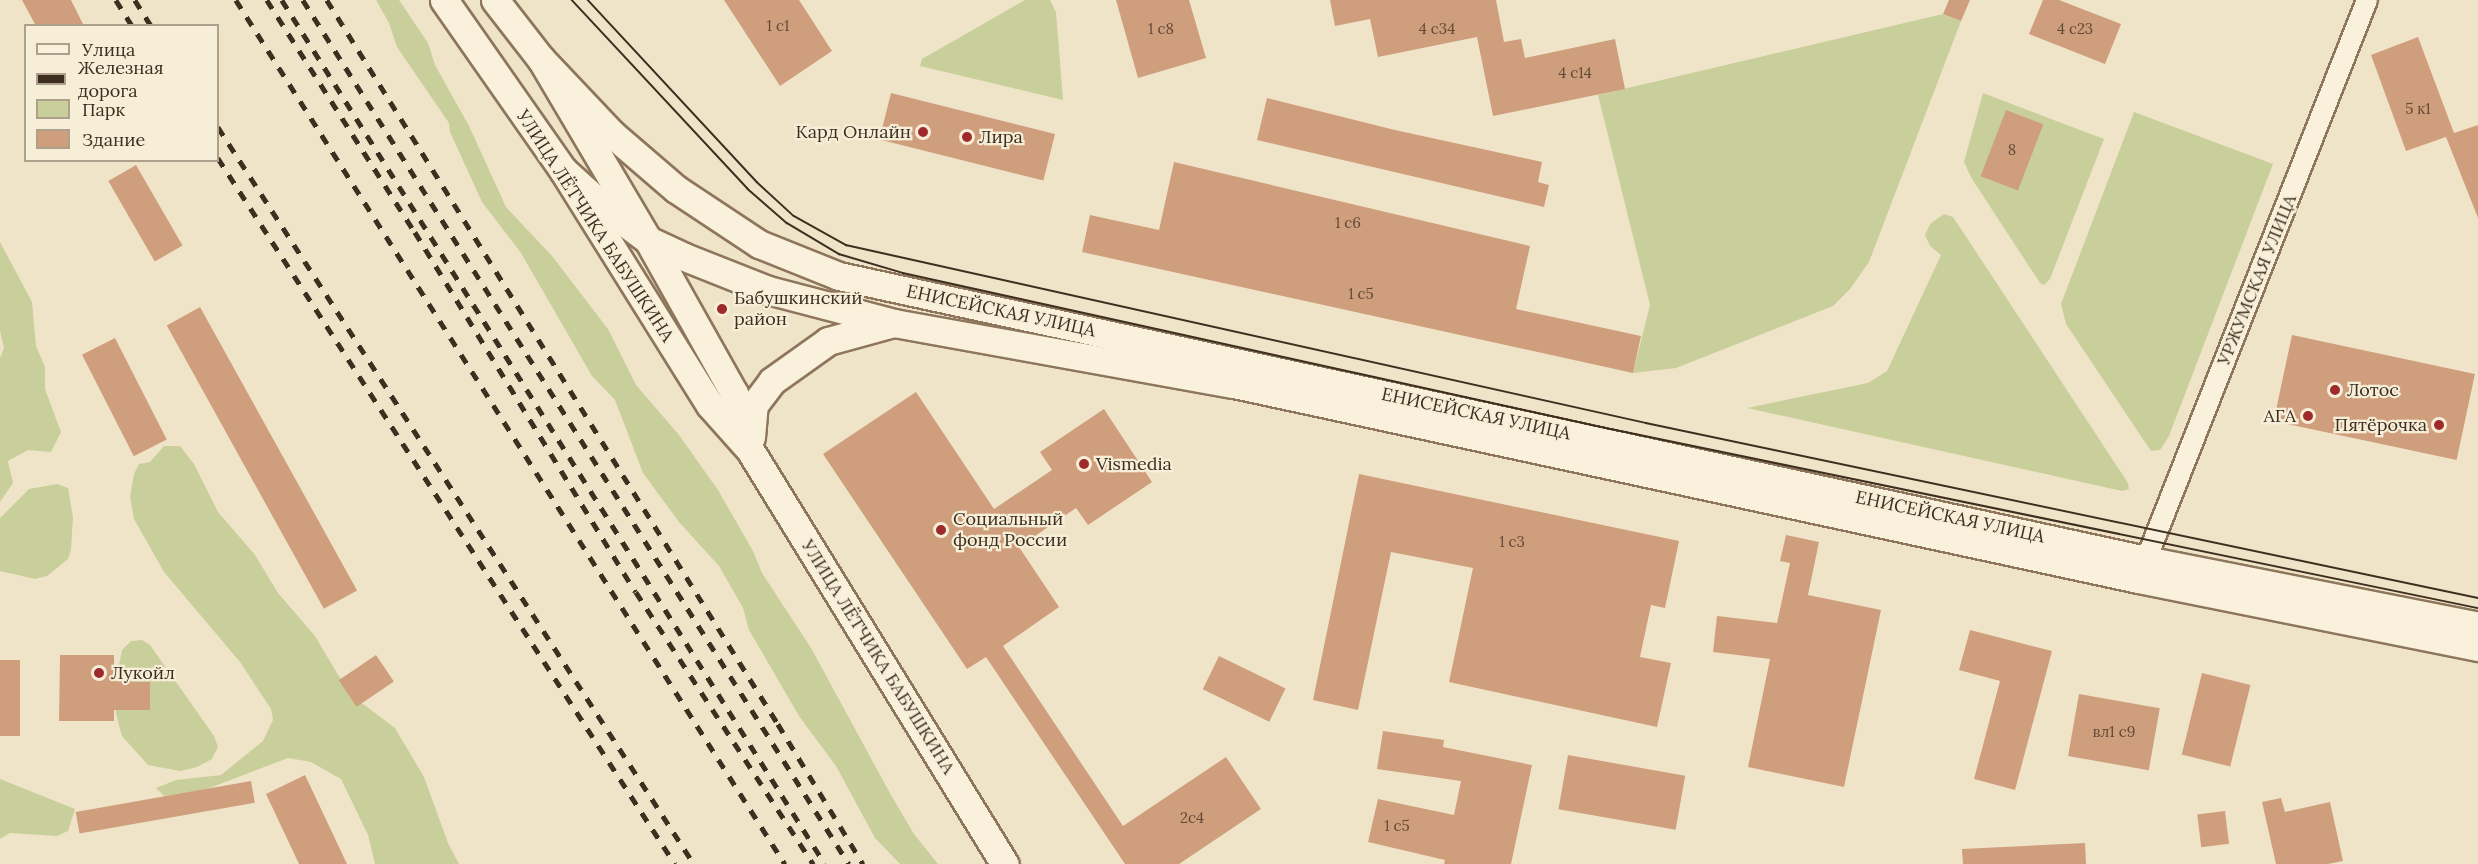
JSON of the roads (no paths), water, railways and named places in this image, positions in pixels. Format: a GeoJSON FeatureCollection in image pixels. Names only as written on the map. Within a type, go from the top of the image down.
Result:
{"type":"FeatureCollection","features":[{"type":"Feature","properties":{"kind":"main road","name":"УЛИЦА ЛЁТЧИКА БАБУШКИНА"},"geometry":{"type":"LineString","coordinates":[[444,0],[563,170],[710,405],[750,450],[1005,864]]}},
{"type":"Feature","properties":{"kind":"main road","name":"УЛИЦА ЛЁТЧИКА БАБУШКИНА"},"geometry":{"type":"LineString","coordinates":[[495,0],[541,59],[648,240],[734,393],[750,450]]}},
{"type":"Feature","properties":{"kind":"main road","name":"ЕНИСЕЙСКАЯ УЛИЦА"},"geometry":{"type":"LineString","coordinates":[[541,59],[612,134],[676,189],[759,244],[839,276],[2146,560],[2478,626]]}},
{"type":"Feature","properties":{"kind":"main road","name":"ЕНИСЕЙСКАЯ УЛИЦА"},"geometry":{"type":"LineString","coordinates":[[563,170],[604,207],[648,240],[734,279],[894,322],[1234,384],[2138,579],[2478,647]]}},
{"type":"Feature","properties":{"kind":"main road"},"geometry":{"type":"LineString","coordinates":[[750,450],[754,405],[772,381],[828,341],[894,322]]}},
{"type":"Feature","properties":{"kind":"street","name":"УРЖУМСКАЯ УЛИЦА"},"geometry":{"type":"LineString","coordinates":[[2146,560],[2367,0]]}},
{"type":"Feature","properties":{"kind":"tram line"},"geometry":{"type":"LineString","coordinates":[[572,0],[748,189],[787,223],[839,254],[903,273],[1611,429],[2478,608]]}},
{"type":"Feature","properties":{"kind":"tram line"},"geometry":{"type":"LineString","coordinates":[[588,0],[757,182],[794,216],[846,245],[1646,423],[2478,598]]}},
{"type":"Feature","properties":{"kind":"railway"},"geometry":{"type":"LineString","coordinates":[[116,0],[131,24]]}},
{"type":"Feature","properties":{"kind":"railway"},"geometry":{"type":"LineString","coordinates":[[135,0],[150,24]]}},
{"type":"Feature","properties":{"kind":"railway"},"geometry":{"type":"LineString","coordinates":[[236,0],[785,864]]}},
{"type":"Feature","properties":{"kind":"railway"},"geometry":{"type":"LineString","coordinates":[[267,0],[415,232],[636,592],[813,864]]}},
{"type":"Feature","properties":{"kind":"railway"},"geometry":{"type":"LineString","coordinates":[[282,0],[825,864]]}},
{"type":"Feature","properties":{"kind":"railway"},"geometry":{"type":"LineString","coordinates":[[303,0],[849,864]]}},
{"type":"Feature","properties":{"kind":"railway"},"geometry":{"type":"LineString","coordinates":[[327,0],[863,864]]}},
{"type":"Feature","properties":{"kind":"railway"},"geometry":{"type":"LineString","coordinates":[[219,129],[694,864]]}},
{"type":"Feature","properties":{"kind":"railway"},"geometry":{"type":"LineString","coordinates":[[219,160],[675,864]]}},
{"type":"Feature","properties":{"kind":"place","name":"Кард Онлайн"},"geometry":{"type":"Point","coordinates":[923,132]}},
{"type":"Feature","properties":{"kind":"place","name":"Лира"},"geometry":{"type":"Point","coordinates":[967,137]}},
{"type":"Feature","properties":{"kind":"place","name":"Бабушкинский район"},"geometry":{"type":"Point","coordinates":[722,309]}},
{"type":"Feature","properties":{"kind":"place","name":"Лотос"},"geometry":{"type":"Point","coordinates":[2335,390]}},
{"type":"Feature","properties":{"kind":"place","name":"АГА"},"geometry":{"type":"Point","coordinates":[2308,416]}},
{"type":"Feature","properties":{"kind":"place","name":"Пятёрочка"},"geometry":{"type":"Point","coordinates":[2439,425]}},
{"type":"Feature","properties":{"kind":"place","name":"Vismedia"},"geometry":{"type":"Point","coordinates":[1084,464]}},
{"type":"Feature","properties":{"kind":"place","name":"Социальный фонд России"},"geometry":{"type":"Point","coordinates":[941,530]}},
{"type":"Feature","properties":{"kind":"place","name":"Лукойл"},"geometry":{"type":"Point","coordinates":[99,673]}}]}
